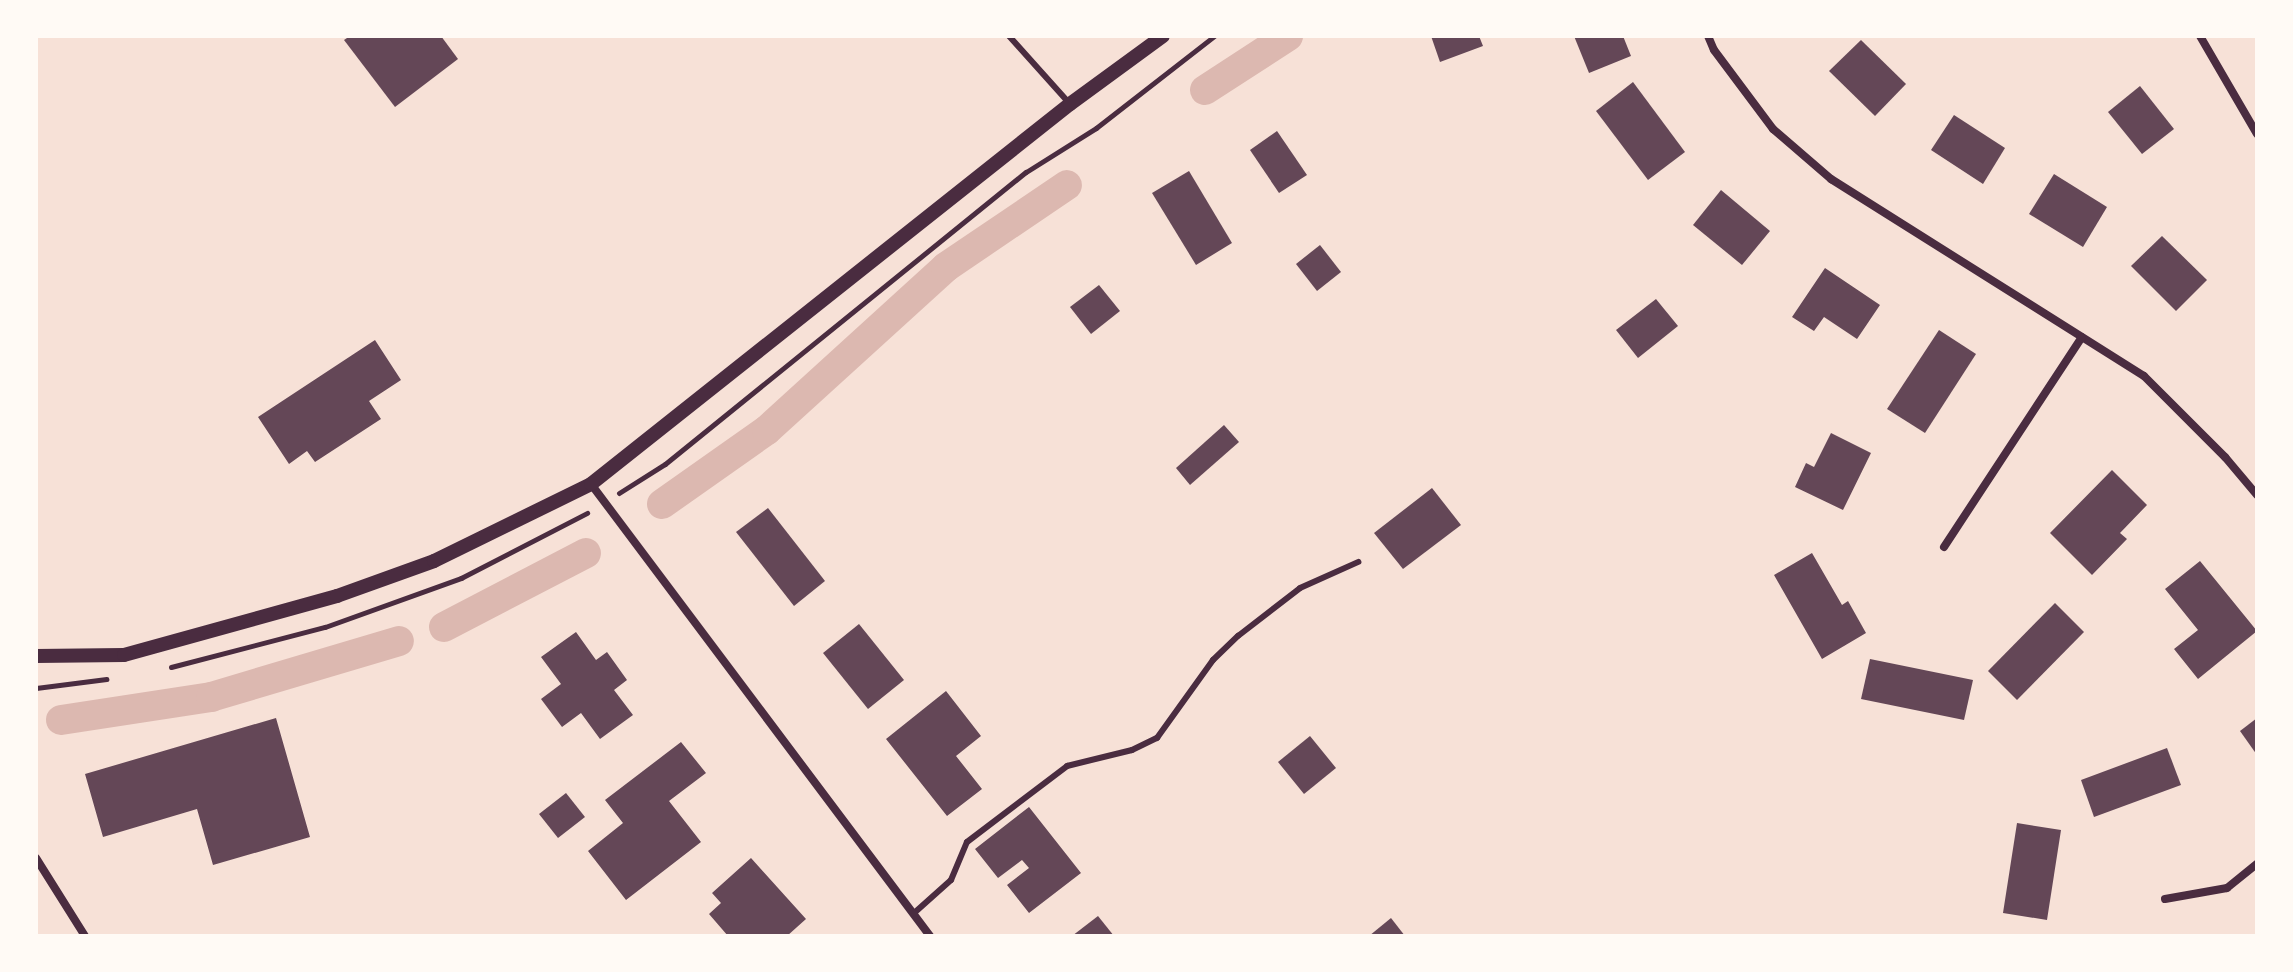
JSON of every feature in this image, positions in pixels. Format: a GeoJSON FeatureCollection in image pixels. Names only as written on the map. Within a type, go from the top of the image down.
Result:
{"type":"FeatureCollection","features":[{"type":"Feature","properties":{"kind":"street"},"geometry":{"type":"LineString","coordinates":[[36,656],[124,655],[337,596],[434,561],[591,484],[1070,104],[1163,36]]}},
{"type":"Feature","properties":{"kind":"street"},"geometry":{"type":"LineString","coordinates":[[1708,36],[1714,50],[1773,129],[1831,179],[2144,376],[2225,457],[2257,495]]}},
{"type":"Feature","properties":{"kind":"street"},"geometry":{"type":"LineString","coordinates":[[2200,36],[2257,134]]}},
{"type":"Feature","properties":{"kind":"street"},"geometry":{"type":"LineString","coordinates":[[1944,547],[2082,337]]}},
{"type":"Feature","properties":{"kind":"street"},"geometry":{"type":"LineString","coordinates":[[591,484],[930,936]]}},
{"type":"Feature","properties":{"kind":"street"},"geometry":{"type":"LineString","coordinates":[[36,858],[85,936]]}},
{"type":"Feature","properties":{"kind":"street"},"geometry":{"type":"LineString","coordinates":[[2165,899],[2227,888],[2257,864]]}},
{"type":"Feature","properties":{"kind":"lane"},"geometry":{"type":"LineString","coordinates":[[1009,36],[1070,104]]}},
{"type":"Feature","properties":{"kind":"lane"},"geometry":{"type":"LineString","coordinates":[[913,914],[951,880],[960,852],[967,842],[1067,766],[1132,750],[1157,738],[1213,660],[1238,636],[1300,588],[1358,562]]}},
{"type":"Feature","properties":{"kind":"building"},"geometry":{"type":"Polygon","coordinates":[[[350,36],[441,36],[458,59],[395,107],[344,40],[350,36]]]}},
{"type":"Feature","properties":{"kind":"building"},"geometry":{"type":"Polygon","coordinates":[[[1431,36],[1479,36],[1483,46],[1440,62],[1431,36]]]}},
{"type":"Feature","properties":{"kind":"building"},"geometry":{"type":"Polygon","coordinates":[[[1574,36],[1623,36],[1631,56],[1589,73],[1574,36]]]}},
{"type":"Feature","properties":{"kind":"building"},"geometry":{"type":"Polygon","coordinates":[[[1861,40],[1906,84],[1875,116],[1829,71],[1861,40]]]}},
{"type":"Feature","properties":{"kind":"building"},"geometry":{"type":"Polygon","coordinates":[[[1633,82],[1685,152],[1648,180],[1596,111],[1633,82]]]}},
{"type":"Feature","properties":{"kind":"building"},"geometry":{"type":"Polygon","coordinates":[[[2140,86],[2174,129],[2142,154],[2108,112],[2140,86]]]}},
{"type":"Feature","properties":{"kind":"building"},"geometry":{"type":"Polygon","coordinates":[[[1954,115],[2005,148],[1983,184],[1931,150],[1954,115]]]}},
{"type":"Feature","properties":{"kind":"building"},"geometry":{"type":"Polygon","coordinates":[[[1277,131],[1307,175],[1279,193],[1250,150],[1277,131]]]}},
{"type":"Feature","properties":{"kind":"building"},"geometry":{"type":"Polygon","coordinates":[[[1189,171],[1232,243],[1196,265],[1152,193],[1189,171]]]}},
{"type":"Feature","properties":{"kind":"building"},"geometry":{"type":"Polygon","coordinates":[[[2054,174],[2107,207],[2083,247],[2029,214],[2054,174]]]}},
{"type":"Feature","properties":{"kind":"building"},"geometry":{"type":"Polygon","coordinates":[[[1721,190],[1770,231],[1742,265],[1693,225],[1721,190]]]}},
{"type":"Feature","properties":{"kind":"building"},"geometry":{"type":"Polygon","coordinates":[[[2162,236],[2207,280],[2176,311],[2131,266],[2162,236]]]}},
{"type":"Feature","properties":{"kind":"building"},"geometry":{"type":"Polygon","coordinates":[[[1320,245],[1341,272],[1317,291],[1296,264],[1320,245]]]}},
{"type":"Feature","properties":{"kind":"building"},"geometry":{"type":"Polygon","coordinates":[[[1825,268],[1880,305],[1857,339],[1824,317],[1814,331],[1792,317],[1825,268]]]}},
{"type":"Feature","properties":{"kind":"building"},"geometry":{"type":"Polygon","coordinates":[[[1099,285],[1120,311],[1091,334],[1070,307],[1099,285]]]}},
{"type":"Feature","properties":{"kind":"building"},"geometry":{"type":"Polygon","coordinates":[[[1656,299],[1678,326],[1638,358],[1616,330],[1656,299]]]}},
{"type":"Feature","properties":{"kind":"building"},"geometry":{"type":"Polygon","coordinates":[[[1939,330],[1976,354],[1925,433],[1887,409],[1939,330]]]}},
{"type":"Feature","properties":{"kind":"building"},"geometry":{"type":"Polygon","coordinates":[[[375,340],[401,380],[369,401],[381,419],[315,462],[307,451],[289,464],[258,417],[375,340]]]}},
{"type":"Feature","properties":{"kind":"building"},"geometry":{"type":"Polygon","coordinates":[[[1224,425],[1239,442],[1190,485],[1176,468],[1224,425]]]}},
{"type":"Feature","properties":{"kind":"building"},"geometry":{"type":"Polygon","coordinates":[[[1831,433],[1871,453],[1843,510],[1795,487],[1806,463],[1814,467],[1831,433]]]}},
{"type":"Feature","properties":{"kind":"building"},"geometry":{"type":"Polygon","coordinates":[[[2112,470],[2147,505],[2120,533],[2127,539],[2092,575],[2050,533],[2112,470]]]}},
{"type":"Feature","properties":{"kind":"building"},"geometry":{"type":"Polygon","coordinates":[[[1432,488],[1461,525],[1403,569],[1374,533],[1432,488]]]}},
{"type":"Feature","properties":{"kind":"building"},"geometry":{"type":"Polygon","coordinates":[[[768,508],[825,581],[794,606],[736,532],[768,508]]]}},
{"type":"Feature","properties":{"kind":"building"},"geometry":{"type":"Polygon","coordinates":[[[1812,553],[1842,605],[1848,601],[1866,633],[1822,659],[1774,575],[1812,553]]]}},
{"type":"Feature","properties":{"kind":"building"},"geometry":{"type":"Polygon","coordinates":[[[2200,561],[2257,631],[2198,679],[2174,649],[2198,630],[2165,589],[2200,561]]]}},
{"type":"Feature","properties":{"kind":"building"},"geometry":{"type":"Polygon","coordinates":[[[2055,603],[2084,632],[2017,700],[1988,671],[2055,603]]]}},
{"type":"Feature","properties":{"kind":"building"},"geometry":{"type":"Polygon","coordinates":[[[859,624],[904,680],[868,709],[823,653],[859,624]]]}},
{"type":"Feature","properties":{"kind":"building"},"geometry":{"type":"Polygon","coordinates":[[[576,632],[596,660],[607,652],[627,680],[614,690],[633,715],[600,739],[581,713],[562,727],[541,699],[561,684],[541,657],[576,632]]]}},
{"type":"Feature","properties":{"kind":"building"},"geometry":{"type":"Polygon","coordinates":[[[1870,659],[1973,680],[1964,720],[1861,699],[1870,659]]]}},
{"type":"Feature","properties":{"kind":"building"},"geometry":{"type":"Polygon","coordinates":[[[946,691],[981,736],[956,756],[982,789],[947,816],[886,739],[946,691]]]}},
{"type":"Feature","properties":{"kind":"building"},"geometry":{"type":"Polygon","coordinates":[[[276,718],[310,837],[213,865],[197,809],[103,837],[85,774],[276,718]]]}},
{"type":"Feature","properties":{"kind":"building"},"geometry":{"type":"Polygon","coordinates":[[[2257,718],[2257,755],[2240,731],[2257,718]]]}},
{"type":"Feature","properties":{"kind":"building"},"geometry":{"type":"Polygon","coordinates":[[[1310,736],[1336,768],[1304,794],[1278,762],[1310,736]]]}},
{"type":"Feature","properties":{"kind":"building"},"geometry":{"type":"Polygon","coordinates":[[[681,742],[706,773],[669,801],[701,842],[626,900],[588,851],[623,823],[605,800],[681,742]]]}},
{"type":"Feature","properties":{"kind":"building"},"geometry":{"type":"Polygon","coordinates":[[[2167,748],[2181,785],[2094,817],[2081,780],[2167,748]]]}},
{"type":"Feature","properties":{"kind":"building"},"geometry":{"type":"Polygon","coordinates":[[[566,793],[585,817],[558,838],[539,814],[566,793]]]}},
{"type":"Feature","properties":{"kind":"building"},"geometry":{"type":"Polygon","coordinates":[[[1029,807],[1081,873],[1029,913],[1007,885],[1029,868],[1022,860],[998,878],[975,849],[1029,807]]]}},
{"type":"Feature","properties":{"kind":"building"},"geometry":{"type":"Polygon","coordinates":[[[2017,823],[2061,830],[2047,920],[2003,913],[2017,823]]]}},
{"type":"Feature","properties":{"kind":"building"},"geometry":{"type":"Polygon","coordinates":[[[751,858],[806,919],[787,936],[728,936],[709,914],[721,903],[712,893],[751,858]]]}},
{"type":"Feature","properties":{"kind":"building"},"geometry":{"type":"Polygon","coordinates":[[[1098,916],[1114,936],[1072,936],[1098,916]]]}},
{"type":"Feature","properties":{"kind":"building"},"geometry":{"type":"Polygon","coordinates":[[[1391,918],[1405,936],[1369,936],[1391,918]]]}},
{"type":"Feature","properties":{"kind":"waterway"},"geometry":{"type":"LineString","coordinates":[[1205,90],[1288,36]]}},
{"type":"Feature","properties":{"kind":"waterway"},"geometry":{"type":"LineString","coordinates":[[662,504],[767,430],[946,267],[1067,185]]}},
{"type":"Feature","properties":{"kind":"waterway"},"geometry":{"type":"LineString","coordinates":[[444,627],[586,553]]}},
{"type":"Feature","properties":{"kind":"waterway"},"geometry":{"type":"LineString","coordinates":[[61,720],[211,697],[399,641]]}}]}
